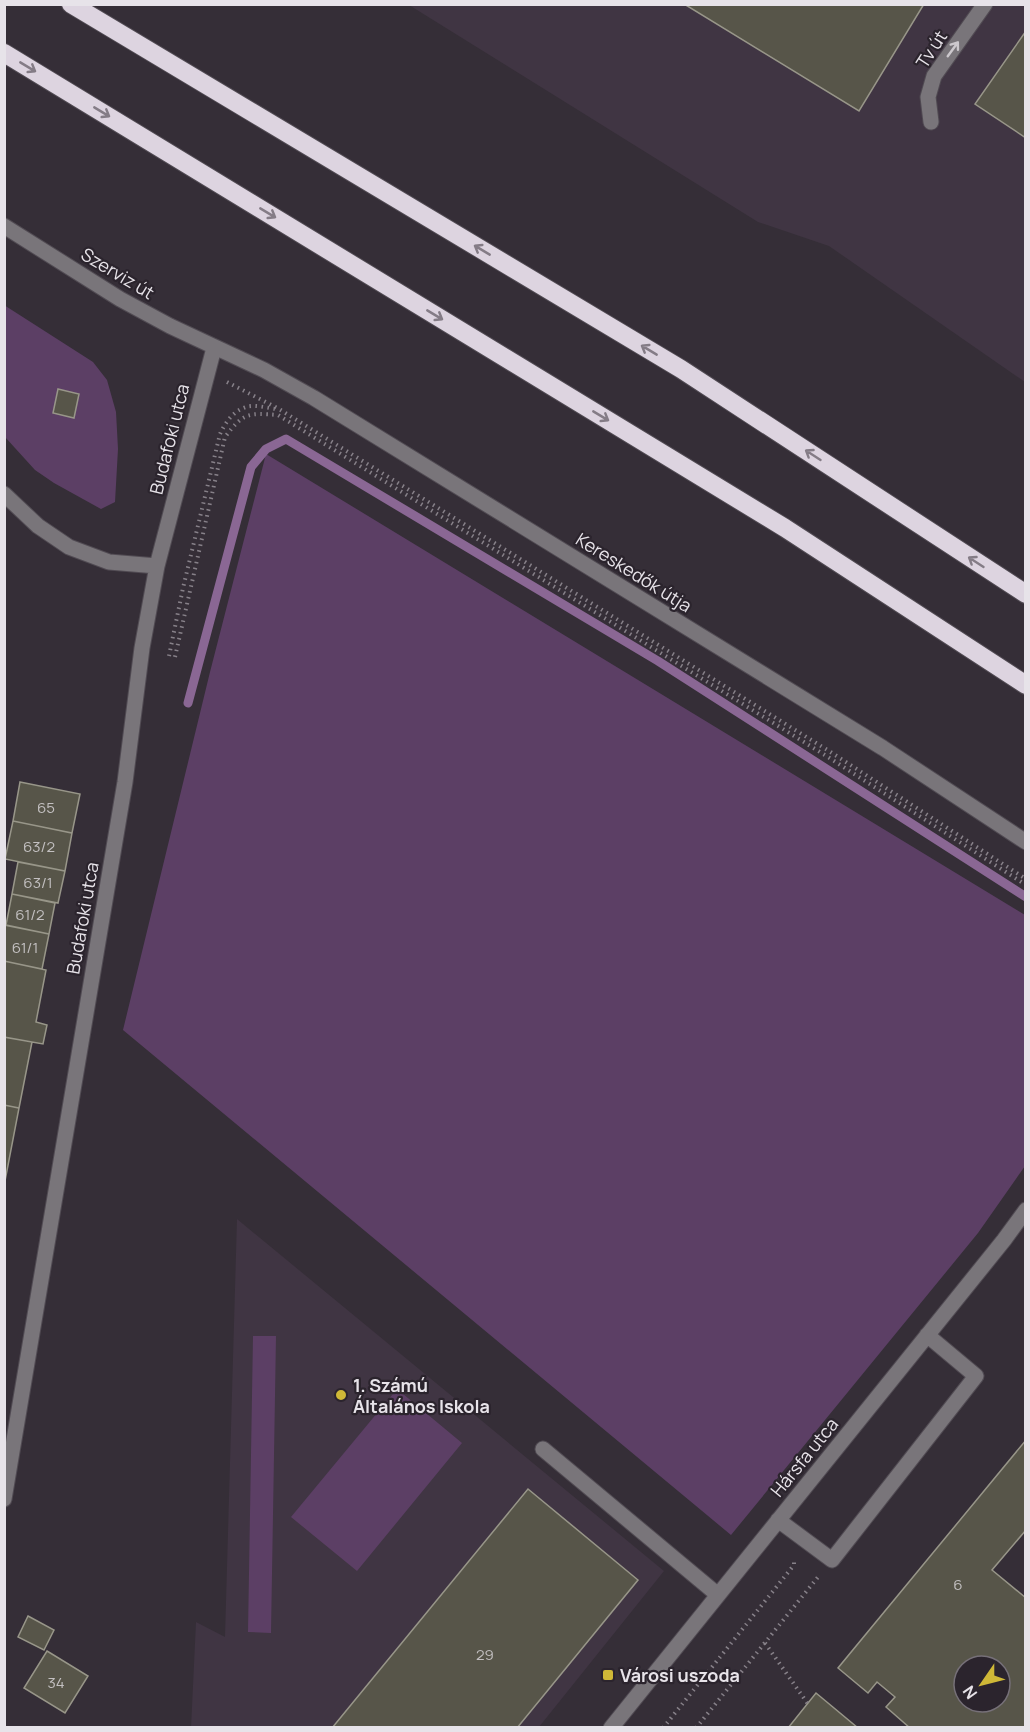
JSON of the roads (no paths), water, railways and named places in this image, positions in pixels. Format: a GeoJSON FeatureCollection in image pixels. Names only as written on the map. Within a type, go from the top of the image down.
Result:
{"type":"FeatureCollection","features":[{"type":"Feature","properties":{"kind":"highway"},"geometry":{"type":"LineString","coordinates":[[71,4],[681,369],[1026,594]]}},
{"type":"Feature","properties":{"kind":"highway"},"geometry":{"type":"LineString","coordinates":[[4,52],[785,528],[1026,685]]}},
{"type":"Feature","properties":{"kind":"street","name":"Tv út"},"geometry":{"type":"LineString","coordinates":[[931,122],[928,97],[934,76],[985,4]]}},
{"type":"Feature","properties":{"kind":"street","name":"Szerviz út"},"geometry":{"type":"LineString","coordinates":[[4,226],[120,299],[214,348]]}},
{"type":"Feature","properties":{"kind":"street","name":"Budafoki utca"},"geometry":{"type":"LineString","coordinates":[[4,1499],[125,782],[142,648],[157,566],[214,348]]}},
{"type":"Feature","properties":{"kind":"street","name":"Kereskedők útja"},"geometry":{"type":"LineString","coordinates":[[214,348],[264,370],[314,398],[883,748],[1026,842]]}},
{"type":"Feature","properties":{"kind":"street"},"geometry":{"type":"LineString","coordinates":[[4,494],[38,526],[69,547],[109,562],[157,566]]}},
{"type":"Feature","properties":{"kind":"street","name":"Hársfa utca"},"geometry":{"type":"LineString","coordinates":[[611,1728],[1026,1210]]}},
{"type":"Feature","properties":{"kind":"street"},"geometry":{"type":"LineString","coordinates":[[778,1520],[832,1560],[976,1376],[927,1335]]}},
{"type":"Feature","properties":{"kind":"street"},"geometry":{"type":"LineString","coordinates":[[543,1449],[718,1594]]}},
{"type":"Feature","properties":{"kind":"waterway"},"geometry":{"type":"LineString","coordinates":[[188,703],[251,467],[266,449],[286,439],[658,661],[1026,897]]}},
{"type":"Feature","properties":{"kind":"place","name":"1. Számú Általános Iskola"},"geometry":{"type":"Point","coordinates":[341,1395]}},
{"type":"Feature","properties":{"kind":"place","name":"Városi uszoda"},"geometry":{"type":"Point","coordinates":[608,1675]}}]}
